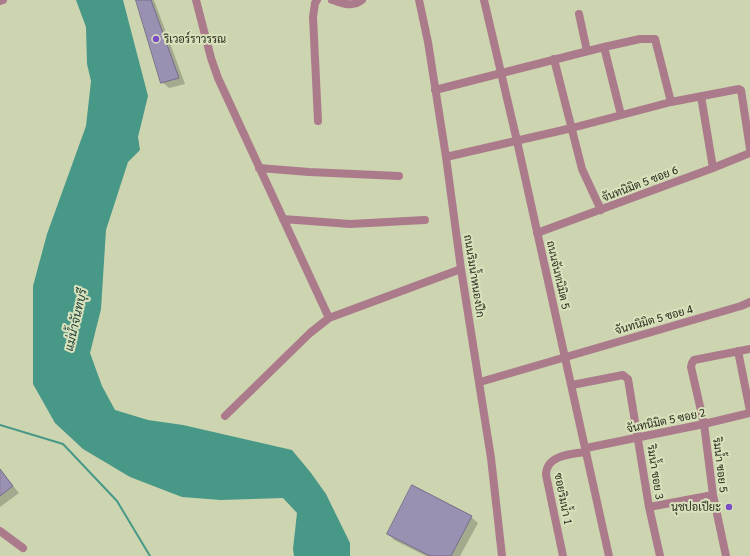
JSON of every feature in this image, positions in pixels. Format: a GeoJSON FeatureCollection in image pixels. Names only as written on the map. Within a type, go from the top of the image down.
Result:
{"type":"FeatureCollection","features":[{"type":"Feature","properties":{"kind":"street"},"geometry":{"type":"LineString","coordinates":[[196,0],[214,69],[329,318]]}},
{"type":"Feature","properties":{"kind":"street"},"geometry":{"type":"LineString","coordinates":[[317,0],[315,3],[314,17],[318,121]]}},
{"type":"Feature","properties":{"kind":"street"},"geometry":{"type":"LineString","coordinates":[[332,0],[349,5],[358,3],[362,0]]}},
{"type":"Feature","properties":{"kind":"street","name":"ถนนริมน้ำหนองปึก"},"geometry":{"type":"LineString","coordinates":[[419,0],[428,42],[446,157],[461,269],[480,382],[491,458],[502,556]]}},
{"type":"Feature","properties":{"kind":"street","name":"ถนนจันทนิมิต 5"},"geometry":{"type":"LineString","coordinates":[[484,0],[572,385],[609,556]]}},
{"type":"Feature","properties":{"kind":"street"},"geometry":{"type":"LineString","coordinates":[[579,14],[587,51]]}},
{"type":"Feature","properties":{"kind":"street"},"geometry":{"type":"LineString","coordinates":[[435,90],[604,47],[640,39],[655,39],[671,102]]}},
{"type":"Feature","properties":{"kind":"street"},"geometry":{"type":"LineString","coordinates":[[604,47],[621,115]]}},
{"type":"Feature","properties":{"kind":"street"},"geometry":{"type":"LineString","coordinates":[[554,59],[582,169],[601,210]]}},
{"type":"Feature","properties":{"kind":"street"},"geometry":{"type":"LineString","coordinates":[[446,157],[572,128],[671,102],[741,89],[750,149]]}},
{"type":"Feature","properties":{"kind":"street"},"geometry":{"type":"LineString","coordinates":[[701,96],[713,168]]}},
{"type":"Feature","properties":{"kind":"street","name":"จันทนิมิต 5 ซอย 6"},"geometry":{"type":"LineString","coordinates":[[537,233],[750,153]]}},
{"type":"Feature","properties":{"kind":"street"},"geometry":{"type":"LineString","coordinates":[[259,168],[399,176]]}},
{"type":"Feature","properties":{"kind":"street"},"geometry":{"type":"LineString","coordinates":[[283,219],[350,224],[425,220]]}},
{"type":"Feature","properties":{"kind":"street"},"geometry":{"type":"LineString","coordinates":[[225,416],[310,333],[329,318],[461,269]]}},
{"type":"Feature","properties":{"kind":"street","name":"จันทนิมิต 5 ซอย 4"},"geometry":{"type":"LineString","coordinates":[[480,382],[750,303]]}},
{"type":"Feature","properties":{"kind":"street"},"geometry":{"type":"LineString","coordinates":[[750,349],[738,351],[750,412]]}},
{"type":"Feature","properties":{"kind":"street","name":"ริมน้ำ ซอย 5"},"geometry":{"type":"LineString","coordinates":[[726,556],[713,494],[704,424],[691,367],[694,360],[738,351]]}},
{"type":"Feature","properties":{"kind":"street","name":"ริมน้ำ ซอย 3"},"geometry":{"type":"LineString","coordinates":[[572,385],[623,375],[628,379],[639,438],[649,506],[660,556]]}},
{"type":"Feature","properties":{"kind":"street","name":"จันทนิมิต 5 ซอย 2"},"geometry":{"type":"LineString","coordinates":[[586,450],[704,424],[750,412]]}},
{"type":"Feature","properties":{"kind":"street","name":"ซอยริมน้ำ 1"},"geometry":{"type":"LineString","coordinates":[[563,556],[546,470],[548,464],[558,458],[586,450]]}},
{"type":"Feature","properties":{"kind":"street"},"geometry":{"type":"LineString","coordinates":[[649,506],[713,494]]}},
{"type":"Feature","properties":{"kind":"street"},"geometry":{"type":"LineString","coordinates":[[0,531],[23,548]]}},
{"type":"Feature","properties":{"kind":"water","name":"แม่น้ำจันทบุรี"},"geometry":{"type":"Polygon","coordinates":[[[76,0],[123,0],[148,96],[138,137],[140,150],[128,162],[106,230],[101,309],[90,353],[102,386],[115,410],[148,420],[183,425],[292,450],[326,494],[350,543],[350,556],[294,556],[293,549],[297,513],[283,498],[221,500],[182,497],[130,477],[83,449],[55,423],[33,384],[33,286],[47,234],[86,126],[91,81],[87,64],[86,27],[76,0]]]}},
{"type":"Feature","properties":{"kind":"building","name":"ริเวอร์ราวรรณ"},"geometry":{"type":"Polygon","coordinates":[[[136,0],[151,0],[179,78],[161,83],[136,0]]]}},
{"type":"Feature","properties":{"kind":"building"},"geometry":{"type":"Polygon","coordinates":[[[0,469],[13,486],[0,496],[0,469]]]}},
{"type":"Feature","properties":{"kind":"building"},"geometry":{"type":"Polygon","coordinates":[[[412,485],[472,516],[451,556],[430,556],[387,534],[412,485]]]}},
{"type":"Feature","properties":{"kind":"waterway"},"geometry":{"type":"LineString","coordinates":[[0,425],[63,444],[117,501],[150,556]]}},
{"type":"Feature","properties":{"kind":"place","name":"ริเวอร์ราวรรณ"},"geometry":{"type":"Point","coordinates":[156,39]}},
{"type":"Feature","properties":{"kind":"place","name":"นุชปอเปียะ"},"geometry":{"type":"Point","coordinates":[729,507]}}]}
